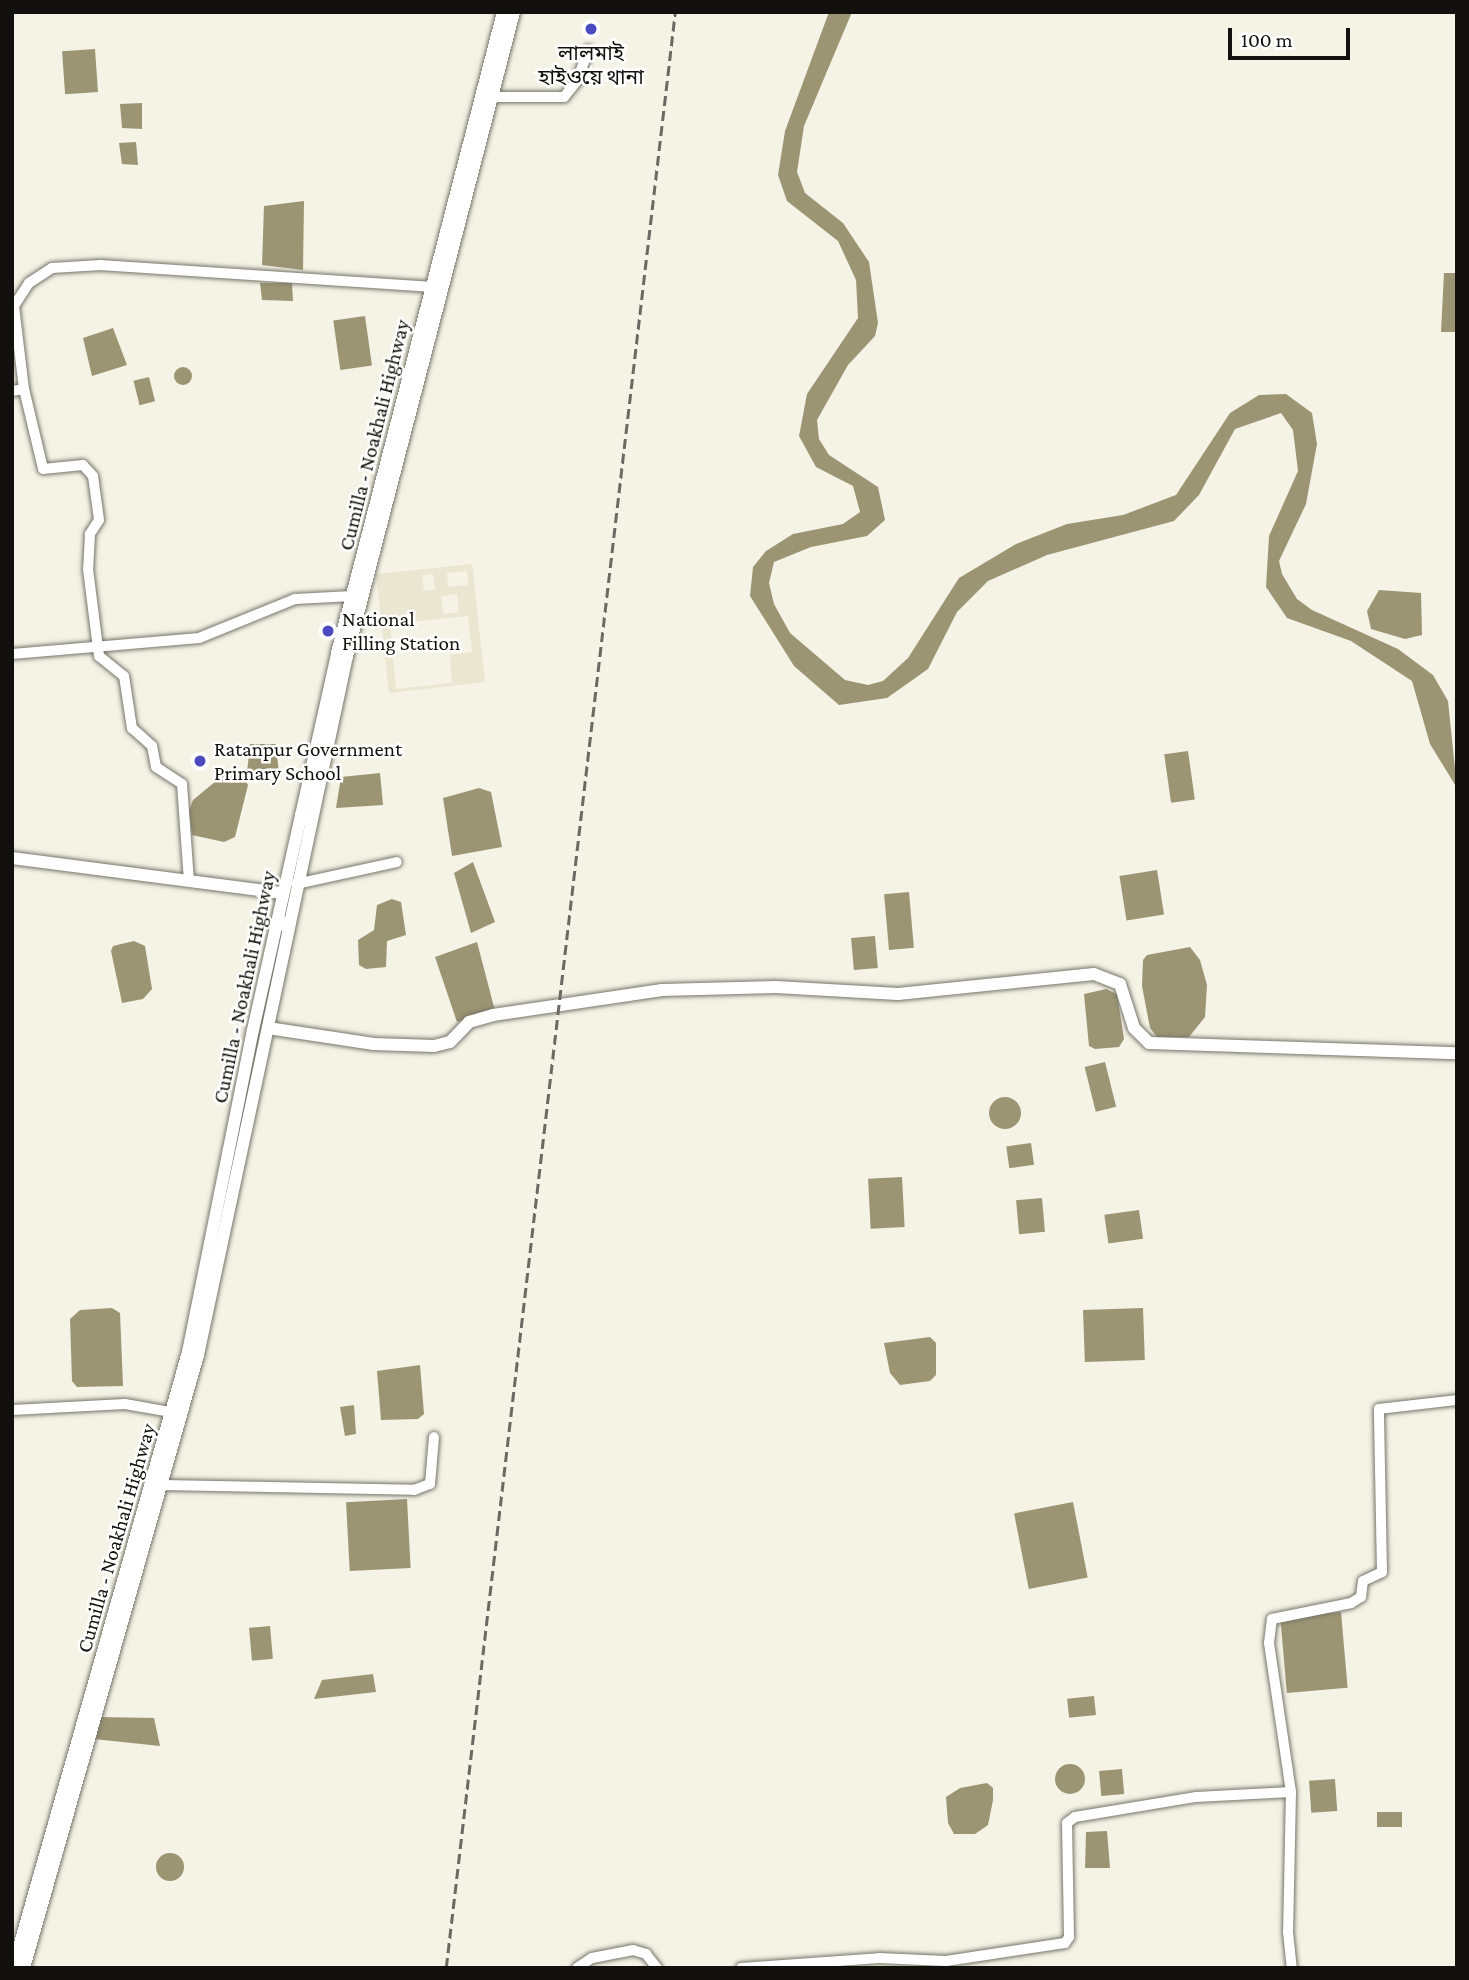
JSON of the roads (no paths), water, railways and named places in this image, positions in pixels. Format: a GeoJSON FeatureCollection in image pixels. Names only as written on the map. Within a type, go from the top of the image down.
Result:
{"type":"FeatureCollection","features":[{"type":"Feature","properties":{"kind":"main road","name":"Cumilla - Noakhali Highway"},"geometry":{"type":"LineString","coordinates":[[13,1968],[171,1412],[218,1215],[282,924],[283,893],[306,817],[352,596],[503,12]]}},
{"type":"Feature","properties":{"kind":"main road"},"geometry":{"type":"LineString","coordinates":[[24,1968],[162,1485],[207,1316],[268,1028],[282,924],[296,884],[306,817],[514,12]]}},
{"type":"Feature","properties":{"kind":"main road"},"geometry":{"type":"LineString","coordinates":[[12,859],[283,893]]}},
{"type":"Feature","properties":{"kind":"main road"},"geometry":{"type":"LineString","coordinates":[[268,1028],[374,1044],[434,1046],[450,1042],[469,1022],[494,1015],[662,990],[776,987],[909,993],[1094,974],[1120,984],[1134,1028],[1149,1043],[1457,1053]]}},
{"type":"Feature","properties":{"kind":"street"},"geometry":{"type":"LineString","coordinates":[[492,97],[564,97],[577,81],[587,50]]}},
{"type":"Feature","properties":{"kind":"street"},"geometry":{"type":"LineString","coordinates":[[189,881],[182,784],[159,771],[152,746],[136,736],[124,676],[100,660],[87,548],[99,520],[93,475],[83,465],[43,469],[24,389],[14,306],[18,295],[52,268],[101,265],[432,287]]}},
{"type":"Feature","properties":{"kind":"street"},"geometry":{"type":"LineString","coordinates":[[12,391],[24,389]]}},
{"type":"Feature","properties":{"kind":"street"},"geometry":{"type":"LineString","coordinates":[[12,654],[199,638],[295,599],[352,596]]}},
{"type":"Feature","properties":{"kind":"street"},"geometry":{"type":"LineString","coordinates":[[296,884],[397,862]]}},
{"type":"Feature","properties":{"kind":"street"},"geometry":{"type":"LineString","coordinates":[[1292,1968],[1288,1932],[1292,1792],[1269,1643],[1272,1619],[1351,1603],[1361,1597],[1363,1581],[1382,1572],[1379,1409],[1457,1401]]}},
{"type":"Feature","properties":{"kind":"street"},"geometry":{"type":"LineString","coordinates":[[12,1410],[125,1404],[171,1412]]}},
{"type":"Feature","properties":{"kind":"street"},"geometry":{"type":"LineString","coordinates":[[162,1485],[414,1490],[430,1484],[434,1437]]}},
{"type":"Feature","properties":{"kind":"street"},"geometry":{"type":"LineString","coordinates":[[741,1968],[879,1958],[946,1961],[1065,1943],[1069,1937],[1067,1823],[1075,1817],[1196,1797],[1292,1792]]}},
{"type":"Feature","properties":{"kind":"street"},"geometry":{"type":"LineString","coordinates":[[577,1968],[592,1958],[633,1950],[646,1954],[657,1968]]}},
{"type":"Feature","properties":{"kind":"railway"},"geometry":{"type":"LineString","coordinates":[[446,1968],[675,12]]}},
{"type":"Feature","properties":{"kind":"place","name":"লালমাই হাইওয়ে থানা"},"geometry":{"type":"Point","coordinates":[591,29]}},
{"type":"Feature","properties":{"kind":"place","name":"National Filling Station"},"geometry":{"type":"Point","coordinates":[328,631]}},
{"type":"Feature","properties":{"kind":"place","name":"Ratanpur Government Primary School"},"geometry":{"type":"Point","coordinates":[200,761]}}]}
